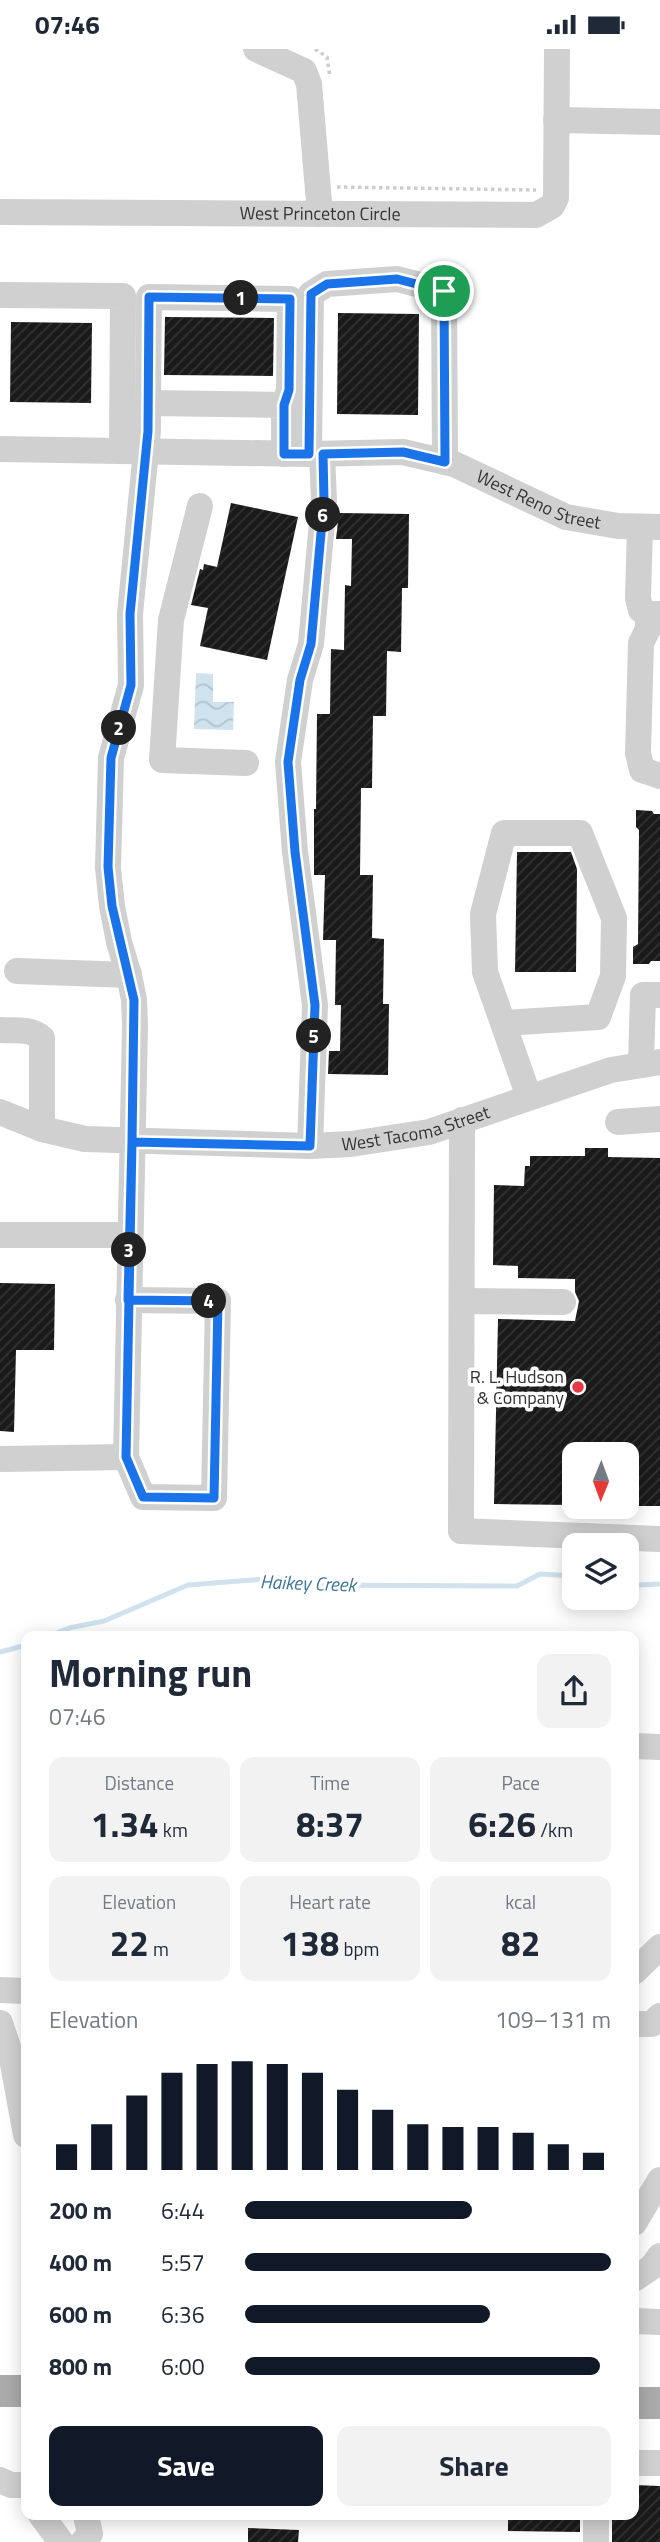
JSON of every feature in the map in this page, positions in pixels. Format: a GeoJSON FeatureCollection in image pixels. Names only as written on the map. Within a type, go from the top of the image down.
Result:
{"type":"FeatureCollection","features":[{"type":"Feature","properties":{"kind":"main road"},"geometry":{"type":"LineString","coordinates":[[0,2391],[21,2391]]}},
{"type":"Feature","properties":{"kind":"main road"},"geometry":{"type":"LineString","coordinates":[[639,2403],[660,2403]]}},
{"type":"Feature","properties":{"kind":"street"},"geometry":{"type":"LineString","coordinates":[[256,49],[304,71],[309,84],[320,214]]}},
{"type":"Feature","properties":{"kind":"street","name":"West Princeton Circle"},"geometry":{"type":"LineString","coordinates":[[0,212],[536,215],[545,211],[556,198],[557,49]]}},
{"type":"Feature","properties":{"kind":"street"},"geometry":{"type":"LineString","coordinates":[[556,120],[660,122]]}},
{"type":"Feature","properties":{"kind":"street"},"geometry":{"type":"LineString","coordinates":[[305,454],[311,294],[327,284],[397,279],[444,291],[445,462]]}},
{"type":"Feature","properties":{"kind":"street"},"geometry":{"type":"LineString","coordinates":[[0,295],[123,296],[134,451],[131,685],[111,758],[108,867],[119,942],[134,1000],[135,1026],[128,1300],[126,1457],[143,1497],[214,1498],[218,1301],[128,1300]]}},
{"type":"Feature","properties":{"kind":"street"},"geometry":{"type":"LineString","coordinates":[[134,451],[148,403],[149,297],[290,299],[289,390],[284,405],[324,500],[311,644],[300,680],[288,762],[295,852],[315,1005],[310,1146]]}},
{"type":"Feature","properties":{"kind":"street"},"geometry":{"type":"LineString","coordinates":[[148,403],[284,405]]}},
{"type":"Feature","properties":{"kind":"street","name":"West Reno Street"},"geometry":{"type":"LineString","coordinates":[[0,449],[305,454],[403,452],[454,464],[566,517],[618,526],[650,527]]}},
{"type":"Feature","properties":{"kind":"street"},"geometry":{"type":"LineString","coordinates":[[200,506],[171,620],[162,760],[246,763]]}},
{"type":"Feature","properties":{"kind":"street"},"geometry":{"type":"LineString","coordinates":[[650,527],[638,598],[640,610],[654,614],[641,643],[638,753],[642,770],[660,776]]}},
{"type":"Feature","properties":{"kind":"street"},"geometry":{"type":"LineString","coordinates":[[130,614],[171,620]]}},
{"type":"Feature","properties":{"kind":"street"},"geometry":{"type":"LineString","coordinates":[[503,1023],[598,1017],[613,976],[614,918],[580,833],[504,833],[483,914],[485,972],[529,1097]]}},
{"type":"Feature","properties":{"kind":"street"},"geometry":{"type":"LineString","coordinates":[[17,971],[129,975]]}},
{"type":"Feature","properties":{"kind":"street"},"geometry":{"type":"LineString","coordinates":[[651,1063],[643,995],[660,995]]}},
{"type":"Feature","properties":{"kind":"street"},"geometry":{"type":"LineString","coordinates":[[0,1030],[28,1031],[42,1038],[42,1129]]}},
{"type":"Feature","properties":{"kind":"street","name":"West Tacoma Street"},"geometry":{"type":"LineString","coordinates":[[0,1112],[42,1129],[85,1139],[310,1146],[351,1144],[429,1132],[611,1070],[651,1063]]}},
{"type":"Feature","properties":{"kind":"street"},"geometry":{"type":"LineString","coordinates":[[618,1122],[660,1119]]}},
{"type":"Feature","properties":{"kind":"street"},"geometry":{"type":"LineString","coordinates":[[462,1120],[461,1531],[660,1539]]}},
{"type":"Feature","properties":{"kind":"street"},"geometry":{"type":"LineString","coordinates":[[0,1235],[130,1235]]}},
{"type":"Feature","properties":{"kind":"street"},"geometry":{"type":"LineString","coordinates":[[462,1301],[564,1302]]}},
{"type":"Feature","properties":{"kind":"street"},"geometry":{"type":"LineString","coordinates":[[0,1459],[126,1457]]}},
{"type":"Feature","properties":{"kind":"street"},"geometry":{"type":"LineString","coordinates":[[639,1746],[660,1747]]}},
{"type":"Feature","properties":{"kind":"street"},"geometry":{"type":"LineString","coordinates":[[639,1967],[660,1947]]}},
{"type":"Feature","properties":{"kind":"street"},"geometry":{"type":"LineString","coordinates":[[0,1990],[21,1991]]}},
{"type":"Feature","properties":{"kind":"street"},"geometry":{"type":"LineString","coordinates":[[639,2024],[652,2024],[660,2016]]}},
{"type":"Feature","properties":{"kind":"street"},"geometry":{"type":"LineString","coordinates":[[0,2023],[12,2059],[21,2108]]}},
{"type":"Feature","properties":{"kind":"street"},"geometry":{"type":"LineString","coordinates":[[639,2215],[660,2180]]}},
{"type":"Feature","properties":{"kind":"street"},"geometry":{"type":"LineString","coordinates":[[639,2276],[652,2267],[660,2256]]}},
{"type":"Feature","properties":{"kind":"street"},"geometry":{"type":"LineString","coordinates":[[639,2321],[660,2322]]}},
{"type":"Feature","properties":{"kind":"street"},"geometry":{"type":"LineString","coordinates":[[639,2463],[660,2463]]}},
{"type":"Feature","properties":{"kind":"street"},"geometry":{"type":"LineString","coordinates":[[0,2480],[21,2485]]}},
{"type":"Feature","properties":{"kind":"street"},"geometry":{"type":"LineString","coordinates":[[45,2520],[61,2542]]}},
{"type":"Feature","properties":{"kind":"street"},"geometry":{"type":"LineString","coordinates":[[596,2520],[596,2542]]}},
{"type":"Feature","properties":{"kind":"path"},"geometry":{"type":"LineString","coordinates":[[332,187],[542,190]]}},
{"type":"Feature","properties":{"kind":"water"},"geometry":{"type":"Polygon","coordinates":[[[196,673],[213,674],[213,702],[234,702],[233,730],[194,729],[196,673]]]}},
{"type":"Feature","properties":{"kind":"building"},"geometry":{"type":"Polygon","coordinates":[[[338,313],[419,314],[418,415],[337,414],[338,313]]]}},
{"type":"Feature","properties":{"kind":"building"},"geometry":{"type":"Polygon","coordinates":[[[165,317],[274,318],[273,376],[164,375],[165,317]]]}},
{"type":"Feature","properties":{"kind":"building"},"geometry":{"type":"Polygon","coordinates":[[[11,322],[92,323],[91,403],[10,402],[11,322]]]}},
{"type":"Feature","properties":{"kind":"building"},"geometry":{"type":"Polygon","coordinates":[[[231,503],[298,517],[267,660],[200,646],[208,608],[191,605],[200,569],[203,570],[204,564],[217,567],[231,503]]]}},
{"type":"Feature","properties":{"kind":"building"},"geometry":{"type":"Polygon","coordinates":[[[339,513],[409,514],[408,588],[402,588],[401,652],[387,651],[386,716],[373,716],[372,788],[361,788],[360,875],[373,875],[372,938],[384,939],[383,1004],[389,1004],[388,1075],[328,1074],[329,1051],[340,1051],[341,1005],[335,1005],[336,940],[323,940],[325,875],[314,875],[314,809],[317,714],[330,714],[331,649],[344,650],[345,585],[351,586],[352,539],[336,539],[339,513]]]}},
{"type":"Feature","properties":{"kind":"building"},"geometry":{"type":"Polygon","coordinates":[[[636,810],[660,814],[660,961],[651,961],[649,964],[633,964],[633,947],[638,944],[639,830],[636,827],[636,810]]]}},
{"type":"Feature","properties":{"kind":"building"},"geometry":{"type":"Polygon","coordinates":[[[517,852],[571,852],[577,869],[576,972],[515,972],[517,852]]]}},
{"type":"Feature","properties":{"kind":"building","name":"R. L. Hudson & Company"},"geometry":{"type":"Polygon","coordinates":[[[585,1148],[608,1148],[608,1157],[660,1158],[660,1506],[639,1506],[639,1442],[562,1442],[562,1505],[494,1504],[498,1319],[575,1321],[579,1301],[575,1292],[575,1279],[518,1278],[518,1266],[493,1265],[494,1185],[524,1186],[525,1166],[530,1166],[530,1156],[585,1156],[585,1148]]]}},
{"type":"Feature","properties":{"kind":"building"},"geometry":{"type":"Polygon","coordinates":[[[0,1283],[55,1284],[54,1350],[16,1350],[14,1432],[0,1431],[0,1283]]]}},
{"type":"Feature","properties":{"kind":"building"},"geometry":{"type":"Polygon","coordinates":[[[639,2485],[660,2486],[660,2542],[612,2542],[612,2520],[639,2520],[639,2485]]]}},
{"type":"Feature","properties":{"kind":"building"},"geometry":{"type":"Polygon","coordinates":[[[508,2520],[580,2520],[580,2532],[508,2531],[508,2520]]]}},
{"type":"Feature","properties":{"kind":"building"},"geometry":{"type":"Polygon","coordinates":[[[248,2528],[299,2530],[298,2542],[248,2542],[248,2528]]]}},
{"type":"Feature","properties":{"kind":"waterway","name":"Haikey Creek"},"geometry":{"type":"LineString","coordinates":[[62,1631],[104,1621],[188,1585],[279,1578],[295,1585],[517,1586],[540,1574],[562,1575]]}},
{"type":"Feature","properties":{"kind":"waterway","name":"Haikey Creek"},"geometry":{"type":"LineString","coordinates":[[639,1585],[660,1584]]}},
{"type":"Feature","properties":{"kind":"waterway","name":"Haikey Creek"},"geometry":{"type":"LineString","coordinates":[[0,1652],[21,1646]]}},
{"type":"Feature","properties":{"kind":"place","name":"R. L. Hudson & Company"},"geometry":{"type":"Point","coordinates":[578,1387]}},
{"type":"Feature","properties":{"kind":"route"},"geometry":{"type":"LineString","coordinates":[[444,291],[397,279],[327,284],[311,294],[309,454],[284,454],[284,405],[289,390],[290,299],[149,297],[148,431],[130,614],[131,685],[111,758],[108,867],[119,942],[134,1000],[135,1026],[133,1121],[132,1142],[128,1300],[126,1457],[143,1497],[214,1498],[218,1301],[128,1300],[130,1235],[132,1142],[310,1146],[315,1005],[295,852],[288,762],[300,680],[311,644],[324,500],[323,454],[403,452],[445,462],[444,291]]}}]}
